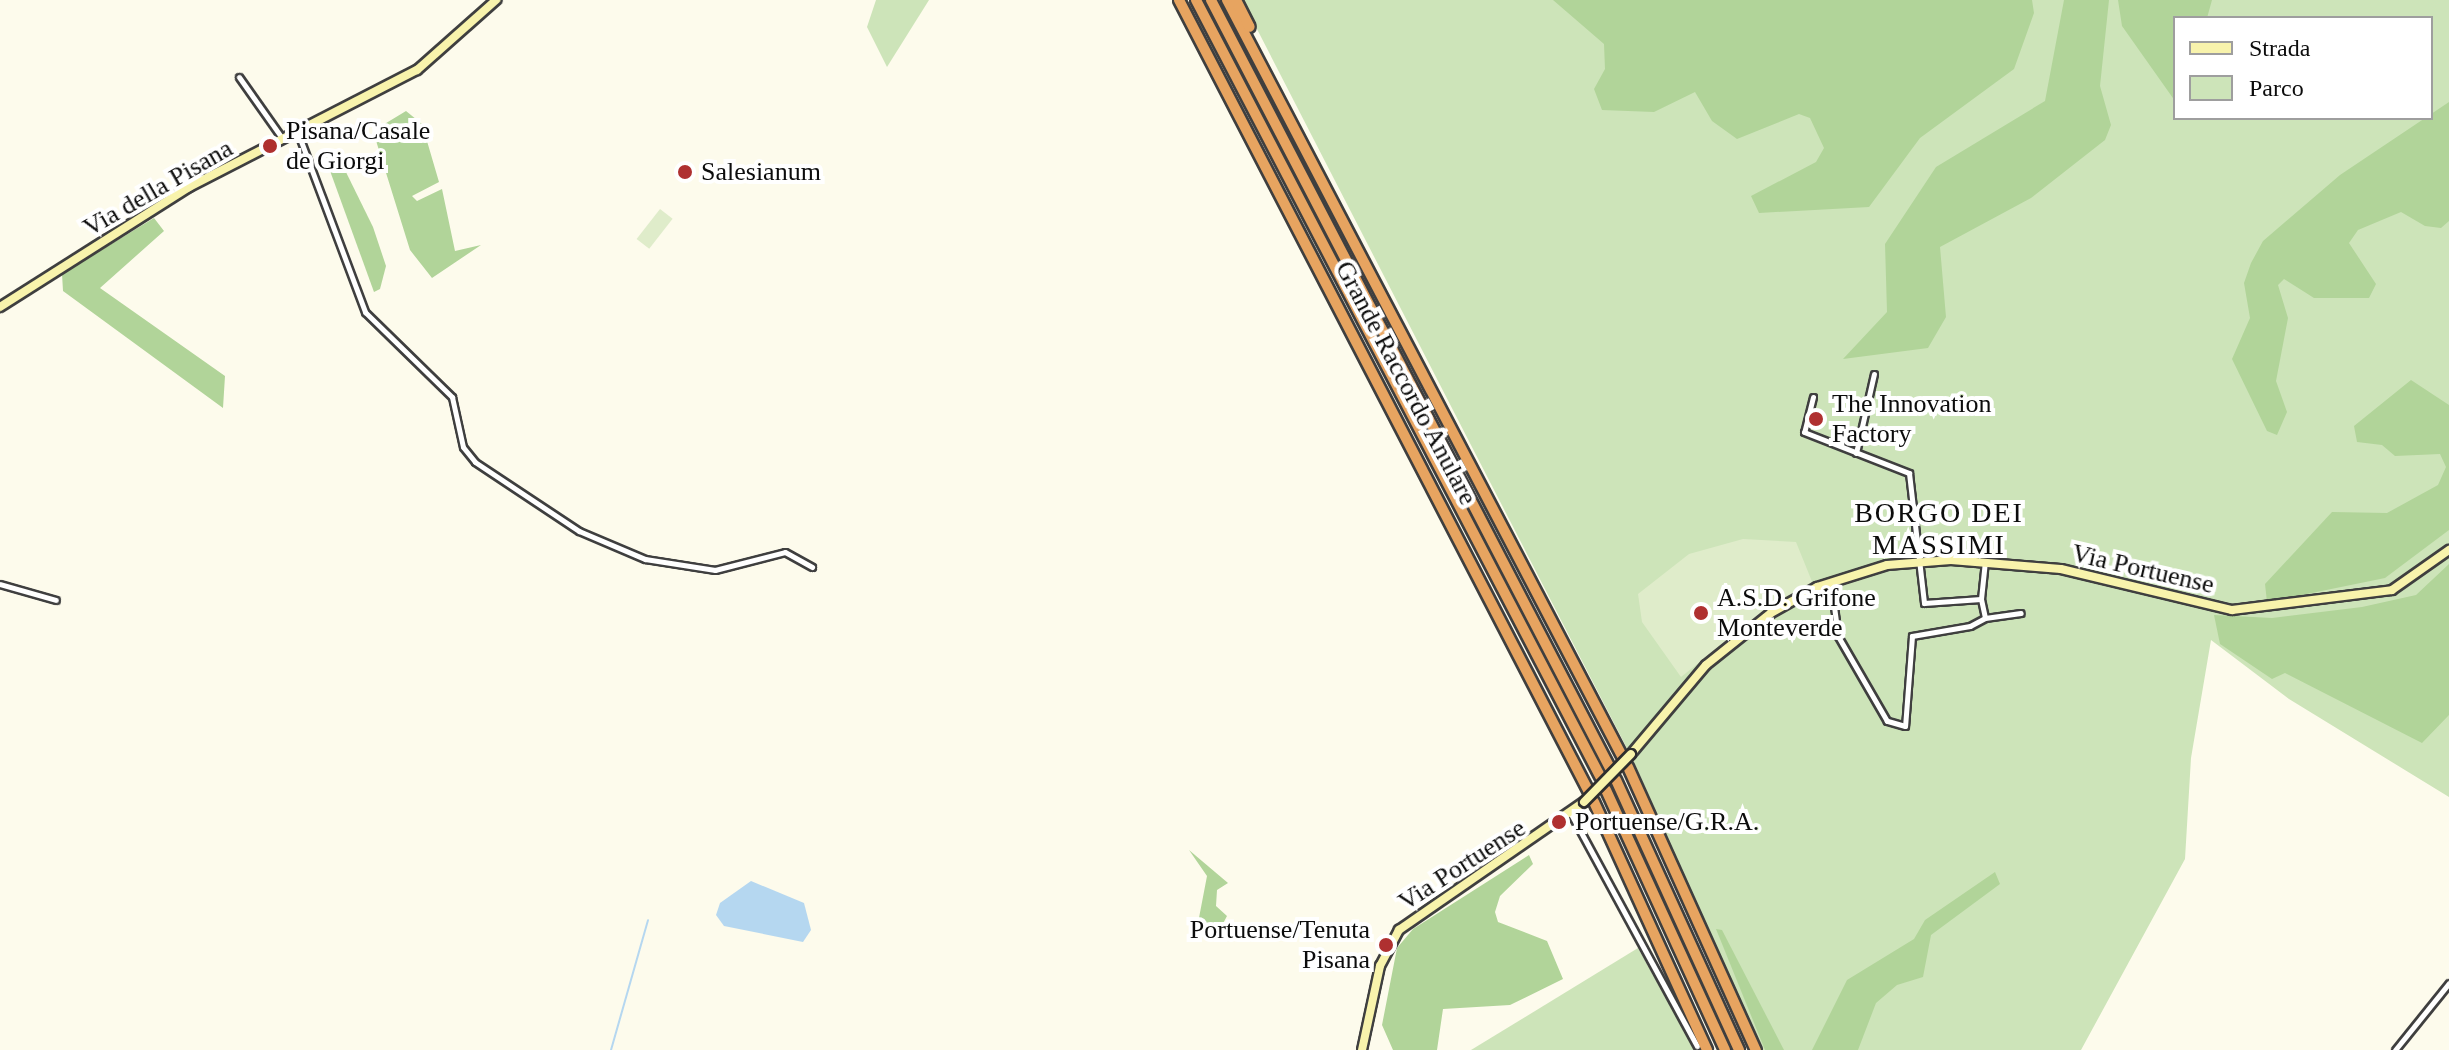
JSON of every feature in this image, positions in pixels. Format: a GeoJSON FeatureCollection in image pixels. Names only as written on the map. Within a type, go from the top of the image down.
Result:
{"type":"FeatureCollection","features":[{"type":"Feature","properties":{"kind":"highway","name":"Grande Raccordo Anulare"},"geometry":{"type":"LineString","coordinates":[[1179,0],[1588,790]]}},
{"type":"Feature","properties":{"kind":"highway","name":"Grande Raccordo Anulare"},"geometry":{"type":"LineString","coordinates":[[1196,0],[1600,776]]}},
{"type":"Feature","properties":{"kind":"highway","name":"Grande Raccordo Anulare"},"geometry":{"type":"LineString","coordinates":[[1211,0],[1610,768]]}},
{"type":"Feature","properties":{"kind":"highway"},"geometry":{"type":"LineString","coordinates":[[1227,0],[1291,116]]}},
{"type":"Feature","properties":{"kind":"highway"},"geometry":{"type":"LineString","coordinates":[[1236,0],[1291,116]]}},
{"type":"Feature","properties":{"kind":"highway","name":"Grande Raccordo Anulare"},"geometry":{"type":"LineString","coordinates":[[1291,116],[1626,755]]}},
{"type":"Feature","properties":{"kind":"highway"},"geometry":{"type":"LineString","coordinates":[[1628,767],[1756,1050]]}},
{"type":"Feature","properties":{"kind":"highway"},"geometry":{"type":"LineString","coordinates":[[1616,780],[1739,1050]]}},
{"type":"Feature","properties":{"kind":"highway"},"geometry":{"type":"LineString","coordinates":[[1606,790],[1725,1050]]}},
{"type":"Feature","properties":{"kind":"highway"},"geometry":{"type":"LineString","coordinates":[[1589,802],[1702,1048]]}},
{"type":"Feature","properties":{"kind":"main road","name":"Via della Pisana"},"geometry":{"type":"LineString","coordinates":[[0,307],[189,187],[299,136],[423,66],[496,0]]}},
{"type":"Feature","properties":{"kind":"main road","name":"Via Portuense"},"geometry":{"type":"LineString","coordinates":[[1362,1050],[1380,966],[1399,930],[1589,802],[1706,665],[1784,604],[1830,582],[1915,561],[1985,561],[2114,577],[2232,610],[2392,590],[2449,550]]}},
{"type":"Feature","properties":{"kind":"street"},"geometry":{"type":"LineString","coordinates":[[239,77],[285,142]]}},
{"type":"Feature","properties":{"kind":"street"},"geometry":{"type":"LineString","coordinates":[[299,136],[365,312],[452,397],[463,447],[475,462],[579,531],[645,559],[721,570],[785,552],[812,567]]}},
{"type":"Feature","properties":{"kind":"street"},"geometry":{"type":"LineString","coordinates":[[1856,453],[1874,374]]}},
{"type":"Feature","properties":{"kind":"street"},"geometry":{"type":"LineString","coordinates":[[1813,397],[1804,432],[1909,473],[1915,561],[1924,603],[1981,599]]}},
{"type":"Feature","properties":{"kind":"street"},"geometry":{"type":"LineString","coordinates":[[1985,561],[1981,599],[1985,618]]}},
{"type":"Feature","properties":{"kind":"street"},"geometry":{"type":"LineString","coordinates":[[1830,582],[1838,636],[1887,721],[1897,725],[1905,726],[1912,636],[1985,618],[2021,613]]}},
{"type":"Feature","properties":{"kind":"street"},"geometry":{"type":"LineString","coordinates":[[0,584],[56,600]]}},
{"type":"Feature","properties":{"kind":"street"},"geometry":{"type":"LineString","coordinates":[[1571,814],[1702,1048]]}},
{"type":"Feature","properties":{"kind":"street"},"geometry":{"type":"LineString","coordinates":[[2395,1050],[2449,983]]}},
{"type":"Feature","properties":{"kind":"green space"},"geometry":{"type":"Polygon","coordinates":[[[876,0],[929,0],[887,67],[867,27],[876,0]]]}},
{"type":"Feature","properties":{"kind":"green space"},"geometry":{"type":"Polygon","coordinates":[[[1242,0],[2449,0],[2449,797],[2289,699],[2211,640],[2191,758],[2185,859],[2081,1050],[1761,1050],[1633,760],[1242,0]]]}},
{"type":"Feature","properties":{"kind":"green space"},"geometry":{"type":"Polygon","coordinates":[[[1553,0],[2032,0],[2034,13],[2014,69],[1920,138],[1869,207],[1759,213],[1751,196],[1816,162],[1824,148],[1810,118],[1799,114],[1737,139],[1712,121],[1695,92],[1654,112],[1602,110],[1594,89],[1605,69],[1604,44],[1553,0]]]}},
{"type":"Feature","properties":{"kind":"green space"},"geometry":{"type":"Polygon","coordinates":[[[2064,0],[2109,0],[2100,86],[2111,125],[2105,140],[2031,198],[1940,247],[1946,317],[1928,348],[1843,359],[1887,312],[1885,244],[1936,167],[2045,101],[2064,0]]]}},
{"type":"Feature","properties":{"kind":"green space"},"geometry":{"type":"Polygon","coordinates":[[[2118,0],[2212,0],[2208,16],[2173,16],[2173,98],[2122,26],[2118,0]]]}},
{"type":"Feature","properties":{"kind":"green space"},"geometry":{"type":"Polygon","coordinates":[[[2449,102],[2449,221],[2441,228],[2425,226],[2401,212],[2358,230],[2349,243],[2376,284],[2369,298],[2314,298],[2284,279],[2278,285],[2288,318],[2276,381],[2287,412],[2277,435],[2267,431],[2232,359],[2250,318],[2244,283],[2251,263],[2263,241],[2340,175],[2422,120],[2433,120],[2433,113],[2449,102]]]}},
{"type":"Feature","properties":{"kind":"green space"},"geometry":{"type":"Polygon","coordinates":[[[406,111],[422,124],[439,182],[412,196],[417,201],[442,189],[455,251],[481,245],[432,278],[410,250],[373,131],[406,111]]]}},
{"type":"Feature","properties":{"kind":"green space"},"geometry":{"type":"Polygon","coordinates":[[[325,157],[341,162],[373,227],[386,266],[380,289],[374,292],[325,157]]]}},
{"type":"Feature","properties":{"kind":"green space"},"geometry":{"type":"Polygon","coordinates":[[[660,209],[673,219],[649,249],[637,239],[660,209]]]}},
{"type":"Feature","properties":{"kind":"green space"},"geometry":{"type":"Polygon","coordinates":[[[154,218],[164,231],[100,288],[225,376],[223,408],[63,291],[62,274],[154,218]]]}},
{"type":"Feature","properties":{"kind":"green space"},"geometry":{"type":"Polygon","coordinates":[[[2411,380],[2449,405],[2449,530],[2385,578],[2267,602],[2265,584],[2332,512],[2387,513],[2438,485],[2446,467],[2440,454],[2395,456],[2382,445],[2357,442],[2354,426],[2411,380]]]}},
{"type":"Feature","properties":{"kind":"green space","name":"A.S.D. Grifone Monteverde"},"geometry":{"type":"Polygon","coordinates":[[[1743,539],[1796,542],[1813,584],[1774,603],[1681,677],[1642,622],[1638,594],[1689,554],[1743,539]]]}},
{"type":"Feature","properties":{"kind":"green space"},"geometry":{"type":"Polygon","coordinates":[[[2449,564],[2449,715],[2422,743],[2285,673],[2272,679],[2220,644],[2214,615],[2272,618],[2362,607],[2416,595],[2449,564]]]}},
{"type":"Feature","properties":{"kind":"green space"},"geometry":{"type":"Polygon","coordinates":[[[1189,850],[1228,883],[1217,890],[1216,906],[1227,916],[1219,931],[1198,923],[1207,876],[1189,850]]]}},
{"type":"Feature","properties":{"kind":"green space"},"geometry":{"type":"Polygon","coordinates":[[[1529,855],[1533,864],[1500,896],[1495,912],[1498,922],[1547,941],[1563,979],[1510,1005],[1443,1009],[1437,1050],[1393,1050],[1382,1025],[1397,948],[1413,929],[1529,855]]]}},
{"type":"Feature","properties":{"kind":"green space"},"geometry":{"type":"Polygon","coordinates":[[[1995,872],[2000,884],[1931,935],[1923,977],[1897,985],[1876,1003],[1858,1050],[1812,1050],[1847,980],[1914,939],[1925,920],[1995,872]]]}},
{"type":"Feature","properties":{"kind":"green space"},"geometry":{"type":"Polygon","coordinates":[[[1716,929],[1722,930],[1784,1050],[1765,1050],[1716,929]]]}},
{"type":"Feature","properties":{"kind":"green space"},"geometry":{"type":"Polygon","coordinates":[[[1638,948],[1695,1050],[1471,1050],[1638,948]]]}},
{"type":"Feature","properties":{"kind":"water"},"geometry":{"type":"Polygon","coordinates":[[[751,881],[804,903],[811,930],[803,942],[724,926],[716,915],[720,903],[751,881]]]}},
{"type":"Feature","properties":{"kind":"waterway"},"geometry":{"type":"LineString","coordinates":[[611,1050],[648,920]]}},
{"type":"Feature","properties":{"kind":"place","name":"Pisana/Casale de Giorgi"},"geometry":{"type":"Point","coordinates":[270,146]}},
{"type":"Feature","properties":{"kind":"place","name":"Salesianum"},"geometry":{"type":"Point","coordinates":[685,172]}},
{"type":"Feature","properties":{"kind":"place","name":"The Innovation Factory"},"geometry":{"type":"Point","coordinates":[1816,419]}},
{"type":"Feature","properties":{"kind":"place","name":"A.S.D. Grifone Monteverde"},"geometry":{"type":"Point","coordinates":[1701,613]}},
{"type":"Feature","properties":{"kind":"place","name":"Portuense/G.R.A."},"geometry":{"type":"Point","coordinates":[1559,822]}},
{"type":"Feature","properties":{"kind":"place","name":"Portuense/Tenuta Pisana"},"geometry":{"type":"Point","coordinates":[1386,945]}},
{"type":"Feature","properties":{"kind":"district","name":"BORGO DEI MASSIMI"},"geometry":{"type":"Point","coordinates":[1939,529]}}]}
